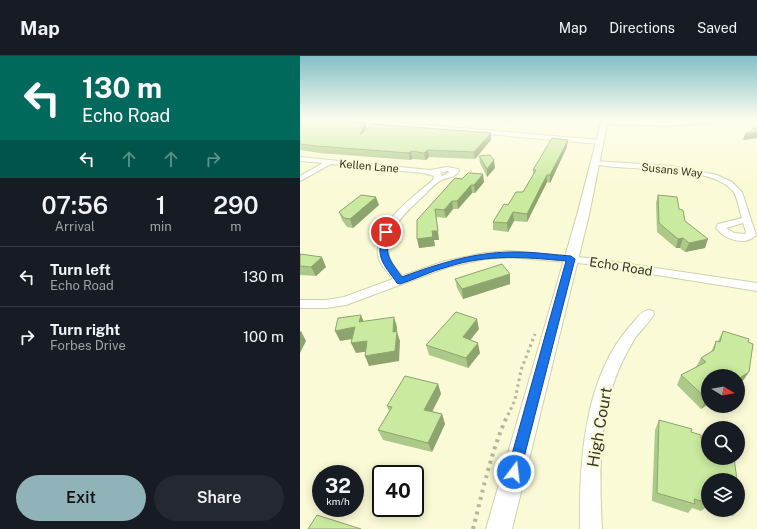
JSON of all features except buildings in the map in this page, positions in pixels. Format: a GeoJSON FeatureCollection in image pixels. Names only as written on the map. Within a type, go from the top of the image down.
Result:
{"type":"FeatureCollection","features":[{"type":"Feature","properties":{"kind":"street"},"geometry":{"type":"LineString","coordinates":[[499,529],[571,259],[600,142],[590,141]]}},
{"type":"Feature","properties":{"kind":"street","name":"Kellen Lane"},"geometry":{"type":"LineString","coordinates":[[300,159],[435,175],[395,220],[386,232],[383,240],[385,260],[400,281]]}},
{"type":"Feature","properties":{"kind":"street"},"geometry":{"type":"LineString","coordinates":[[300,179],[330,162]]}},
{"type":"Feature","properties":{"kind":"street","name":"Susans Way"},"geometry":{"type":"LineString","coordinates":[[595,163],[690,171],[716,176],[726,181],[736,189],[747,219]]}},
{"type":"Feature","properties":{"kind":"street","name":"Echo Road"},"geometry":{"type":"LineString","coordinates":[[300,304],[326,304],[346,301],[445,264],[485,256],[519,254],[571,259],[757,287]]}},
{"type":"Feature","properties":{"kind":"street","name":"High Court"},"geometry":{"type":"LineString","coordinates":[[591,529],[590,502],[592,453],[602,397],[614,362],[622,347],[637,325],[648,314]]}},
{"type":"Feature","properties":{"kind":"path"},"geometry":{"type":"LineString","coordinates":[[473,529],[490,462],[501,430],[515,400],[521,370],[537,327]]}},
{"type":"Feature","properties":{"kind":"route"},"geometry":{"type":"LineString","coordinates":[[386,232],[382,246],[385,260],[400,281],[445,264],[485,256],[519,254],[571,259],[514,472]]}}]}
